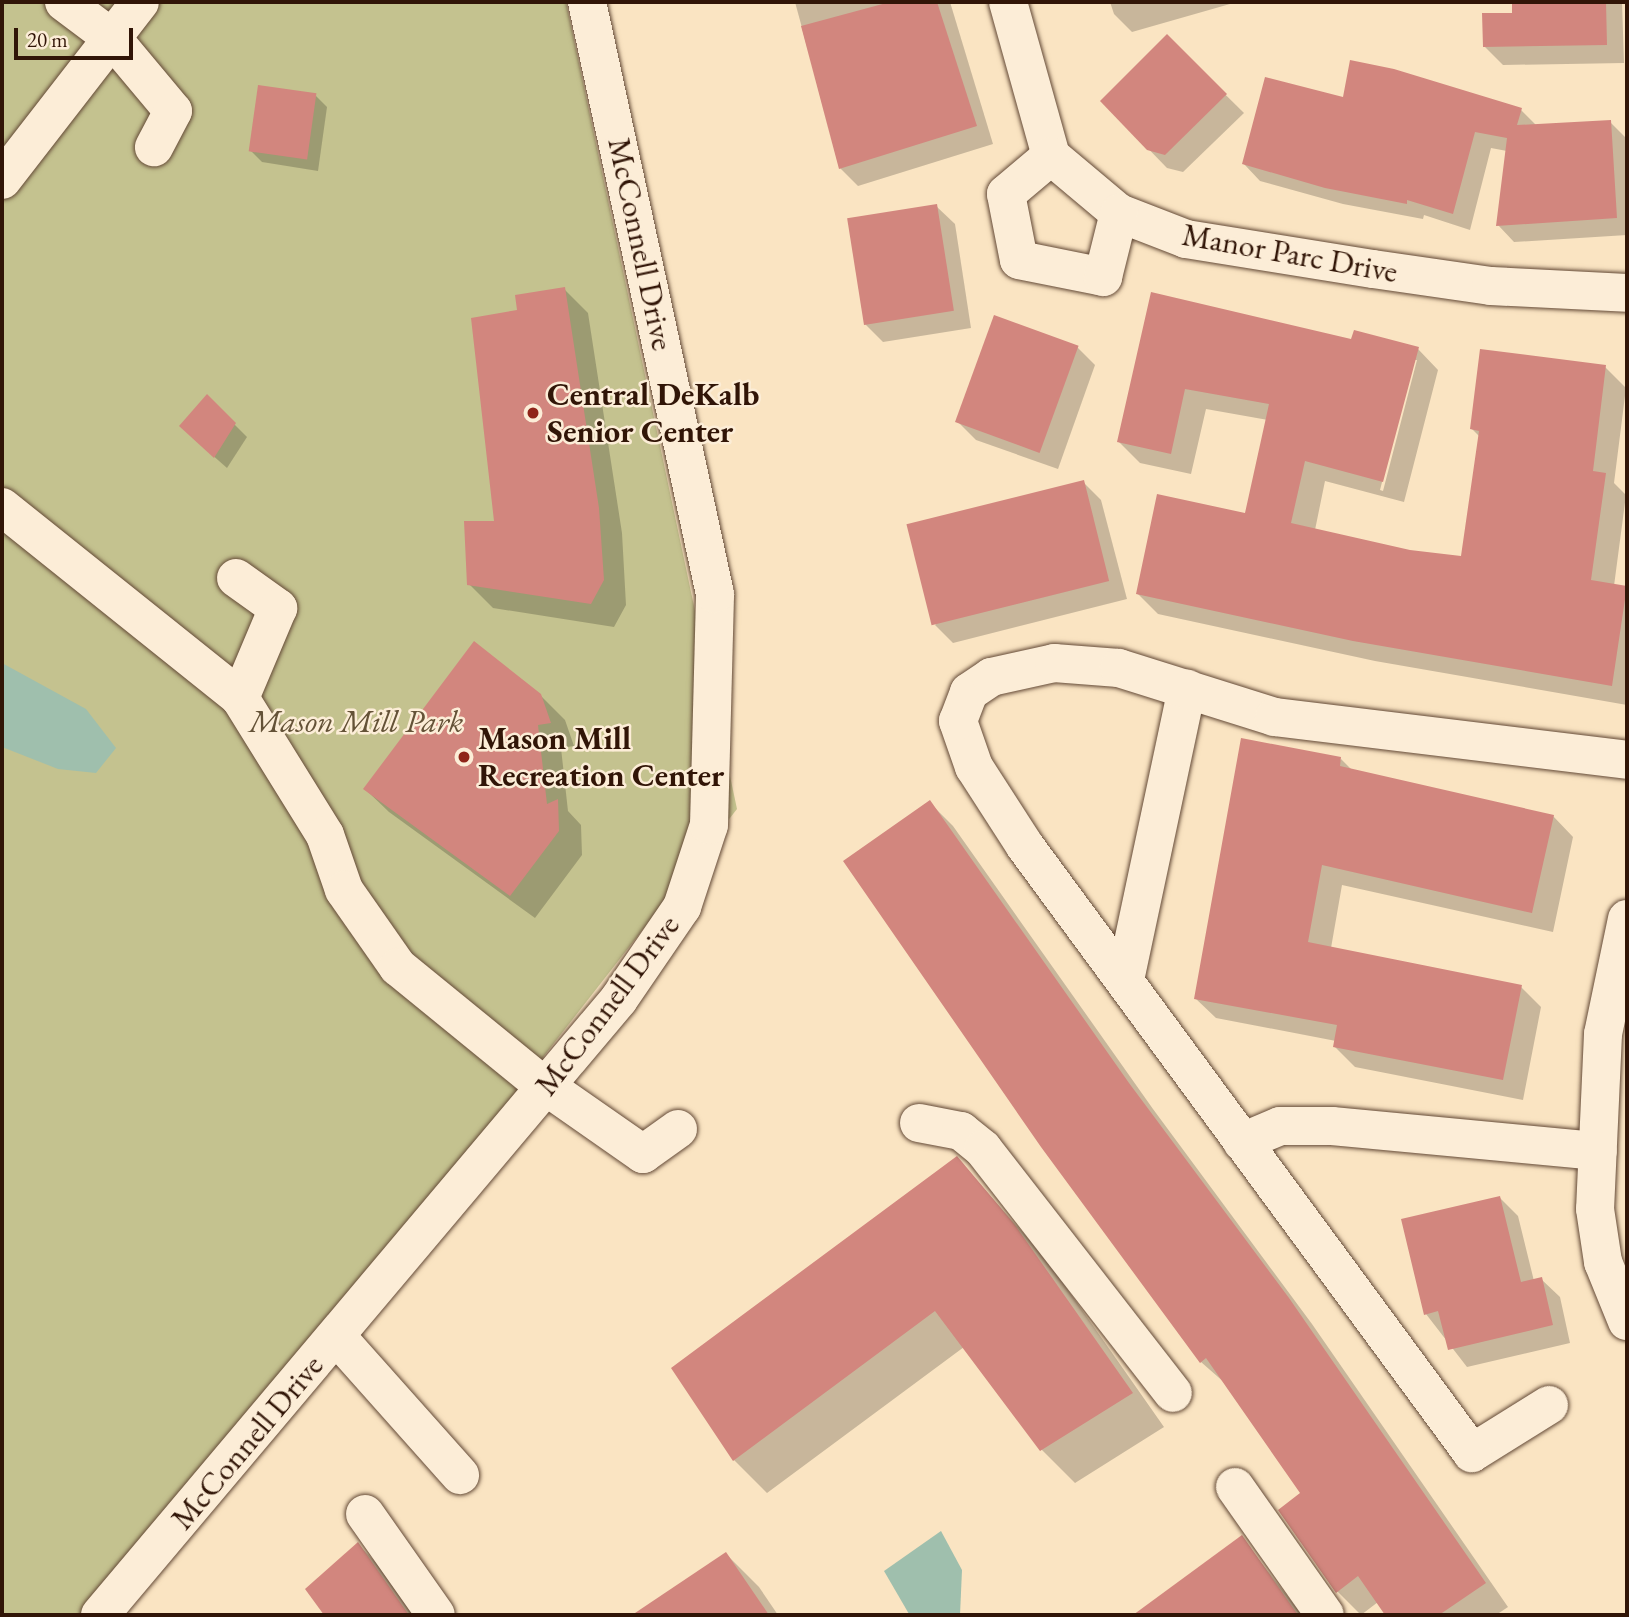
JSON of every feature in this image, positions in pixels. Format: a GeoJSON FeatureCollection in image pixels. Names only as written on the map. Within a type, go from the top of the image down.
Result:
{"type":"FeatureCollection","features":[{"type":"Feature","properties":{"kind":"street"},"geometry":{"type":"LineString","coordinates":[[64,2],[112,38],[173,111],[154,147]]}},
{"type":"Feature","properties":{"kind":"street"},"geometry":{"type":"LineString","coordinates":[[2,180],[139,2]]}},
{"type":"Feature","properties":{"kind":"street","name":"McConnell Drive"},"geometry":{"type":"LineString","coordinates":[[100,1615],[337,1337],[619,999],[682,907],[709,825],[715,725],[715,594],[587,2]]}},
{"type":"Feature","properties":{"kind":"street"},"geometry":{"type":"LineString","coordinates":[[1008,2],[1051,156],[1006,194],[1019,260],[1103,277],[1119,212]]}},
{"type":"Feature","properties":{"kind":"street","name":"Manor Parc Drive"},"geometry":{"type":"LineString","coordinates":[[1051,156],[1119,212],[1186,239],[1491,286],[1627,293]]}},
{"type":"Feature","properties":{"kind":"street"},"geometry":{"type":"LineString","coordinates":[[2,508],[240,698],[324,835],[344,890],[365,925],[398,967],[547,1086],[643,1154],[678,1129]]}},
{"type":"Feature","properties":{"kind":"street"},"geometry":{"type":"LineString","coordinates":[[236,578],[278,608],[240,698]]}},
{"type":"Feature","properties":{"kind":"street"},"geometry":{"type":"LineString","coordinates":[[1549,1405],[1472,1454],[1025,846],[981,779],[958,721],[970,692],[990,677],[1054,663],[1119,668],[1273,717],[1627,760]]}},
{"type":"Feature","properties":{"kind":"street"},"geometry":{"type":"LineString","coordinates":[[1125,980],[1186,689]]}},
{"type":"Feature","properties":{"kind":"street"},"geometry":{"type":"LineString","coordinates":[[1627,919],[1603,1034],[1595,1209],[1603,1262],[1627,1321]]}},
{"type":"Feature","properties":{"kind":"street"},"geometry":{"type":"LineString","coordinates":[[919,1123],[961,1131],[983,1149],[1173,1393]]}},
{"type":"Feature","properties":{"kind":"street"},"geometry":{"type":"LineString","coordinates":[[1242,1142],[1280,1126],[1332,1126],[1598,1150]]}},
{"type":"Feature","properties":{"kind":"street"},"geometry":{"type":"LineString","coordinates":[[337,1337],[460,1475]]}},
{"type":"Feature","properties":{"kind":"street"},"geometry":{"type":"LineString","coordinates":[[1235,1487],[1325,1615]]}},
{"type":"Feature","properties":{"kind":"street"},"geometry":{"type":"LineString","coordinates":[[365,1514],[436,1615]]}},
{"type":"Feature","properties":{"kind":"green space","name":"Mason Mill Park"},"geometry":{"type":"Polygon","coordinates":[[[2,2],[566,2],[737,809],[107,1615],[2,1615],[2,2]]]}},
{"type":"Feature","properties":{"kind":"shaded area"},"geometry":{"type":"Polygon","coordinates":[[[2,663],[86,709],[116,748],[96,773],[58,769],[2,747],[2,663]]]}},
{"type":"Feature","properties":{"kind":"shaded area"},"geometry":{"type":"Polygon","coordinates":[[[941,1531],[962,1570],[960,1615],[909,1614],[884,1571],[941,1531]]]}},
{"type":"Feature","properties":{"kind":"building"},"geometry":{"type":"Polygon","coordinates":[[[890,2],[937,2],[977,126],[839,169],[801,26],[890,2]]]}},
{"type":"Feature","properties":{"kind":"building"},"geometry":{"type":"Polygon","coordinates":[[[1512,2],[1606,2],[1607,45],[1483,47],[1482,13],[1512,13],[1512,2]]]}},
{"type":"Feature","properties":{"kind":"building"},"geometry":{"type":"Polygon","coordinates":[[[1167,34],[1227,94],[1165,155],[1147,150],[1100,101],[1167,34]]]}},
{"type":"Feature","properties":{"kind":"building"},"geometry":{"type":"Polygon","coordinates":[[[1350,60],[1394,69],[1522,108],[1517,125],[1611,120],[1617,218],[1496,226],[1507,138],[1475,132],[1453,214],[1407,200],[1407,204],[1325,188],[1242,164],[1265,77],[1343,97],[1350,60]]]}},
{"type":"Feature","properties":{"kind":"building"},"geometry":{"type":"Polygon","coordinates":[[[258,85],[316,93],[307,160],[249,151],[258,85]]]}},
{"type":"Feature","properties":{"kind":"building"},"geometry":{"type":"Polygon","coordinates":[[[937,204],[954,311],[864,325],[847,218],[937,204]]]}},
{"type":"Feature","properties":{"kind":"building","name":"Central DeKalb Senior Center"},"geometry":{"type":"Polygon","coordinates":[[[565,287],[599,508],[604,580],[591,604],[467,585],[464,521],[494,521],[471,318],[517,310],[515,295],[565,287]]]}},
{"type":"Feature","properties":{"kind":"building"},"geometry":{"type":"Polygon","coordinates":[[[1151,292],[1351,339],[1354,330],[1419,347],[1383,482],[1305,461],[1291,523],[1410,550],[1461,556],[1479,431],[1470,429],[1480,349],[1606,365],[1593,471],[1606,473],[1591,580],[1627,586],[1612,686],[1353,641],[1136,594],[1157,494],[1245,513],[1269,404],[1185,389],[1171,454],[1117,442],[1151,292]]]}},
{"type":"Feature","properties":{"kind":"building"},"geometry":{"type":"Polygon","coordinates":[[[994,315],[1079,346],[1040,453],[955,422],[994,315]]]}},
{"type":"Feature","properties":{"kind":"building"},"geometry":{"type":"Polygon","coordinates":[[[207,394],[236,423],[214,458],[179,426],[207,394]]]}},
{"type":"Feature","properties":{"kind":"building"},"geometry":{"type":"Polygon","coordinates":[[[1084,480],[1109,581],[932,625],[906,524],[1084,480]]]}},
{"type":"Feature","properties":{"kind":"building","name":"Mason Mill Recreation Center"},"geometry":{"type":"Polygon","coordinates":[[[474,641],[541,694],[551,723],[538,725],[547,804],[558,799],[559,831],[510,896],[363,789],[474,641]]]}},
{"type":"Feature","properties":{"kind":"building"},"geometry":{"type":"Polygon","coordinates":[[[1241,738],[1341,757],[1340,766],[1554,815],[1532,913],[1322,865],[1308,942],[1522,985],[1503,1080],[1333,1047],[1337,1025],[1194,999],[1241,738]]]}},
{"type":"Feature","properties":{"kind":"building"},"geometry":{"type":"Polygon","coordinates":[[[930,800],[1129,1083],[1289,1298],[1486,1583],[1439,1615],[1385,1615],[1358,1576],[1336,1593],[1278,1510],[1300,1493],[1206,1358],[1200,1363],[1041,1147],[843,861],[930,800]]]}},
{"type":"Feature","properties":{"kind":"building"},"geometry":{"type":"Polygon","coordinates":[[[957,1156],[1015,1225],[1133,1393],[1040,1451],[935,1311],[733,1461],[671,1368],[957,1156]]]}},
{"type":"Feature","properties":{"kind":"building"},"geometry":{"type":"Polygon","coordinates":[[[1500,1196],[1521,1282],[1542,1277],[1553,1325],[1448,1350],[1438,1311],[1424,1315],[1401,1219],[1500,1196]]]}},
{"type":"Feature","properties":{"kind":"building"},"geometry":{"type":"Polygon","coordinates":[[[1242,1535],[1298,1615],[1133,1615],[1242,1535]]]}},
{"type":"Feature","properties":{"kind":"building"},"geometry":{"type":"Polygon","coordinates":[[[358,1542],[409,1615],[324,1615],[305,1589],[358,1542]]]}},
{"type":"Feature","properties":{"kind":"building"},"geometry":{"type":"Polygon","coordinates":[[[726,1552],[769,1615],[632,1615],[726,1552]]]}},
{"type":"Feature","properties":{"kind":"place","name":"Central DeKalb Senior Center"},"geometry":{"type":"Point","coordinates":[533,413]}},
{"type":"Feature","properties":{"kind":"place","name":"Mason Mill Recreation Center"},"geometry":{"type":"Point","coordinates":[464,757]}}]}
